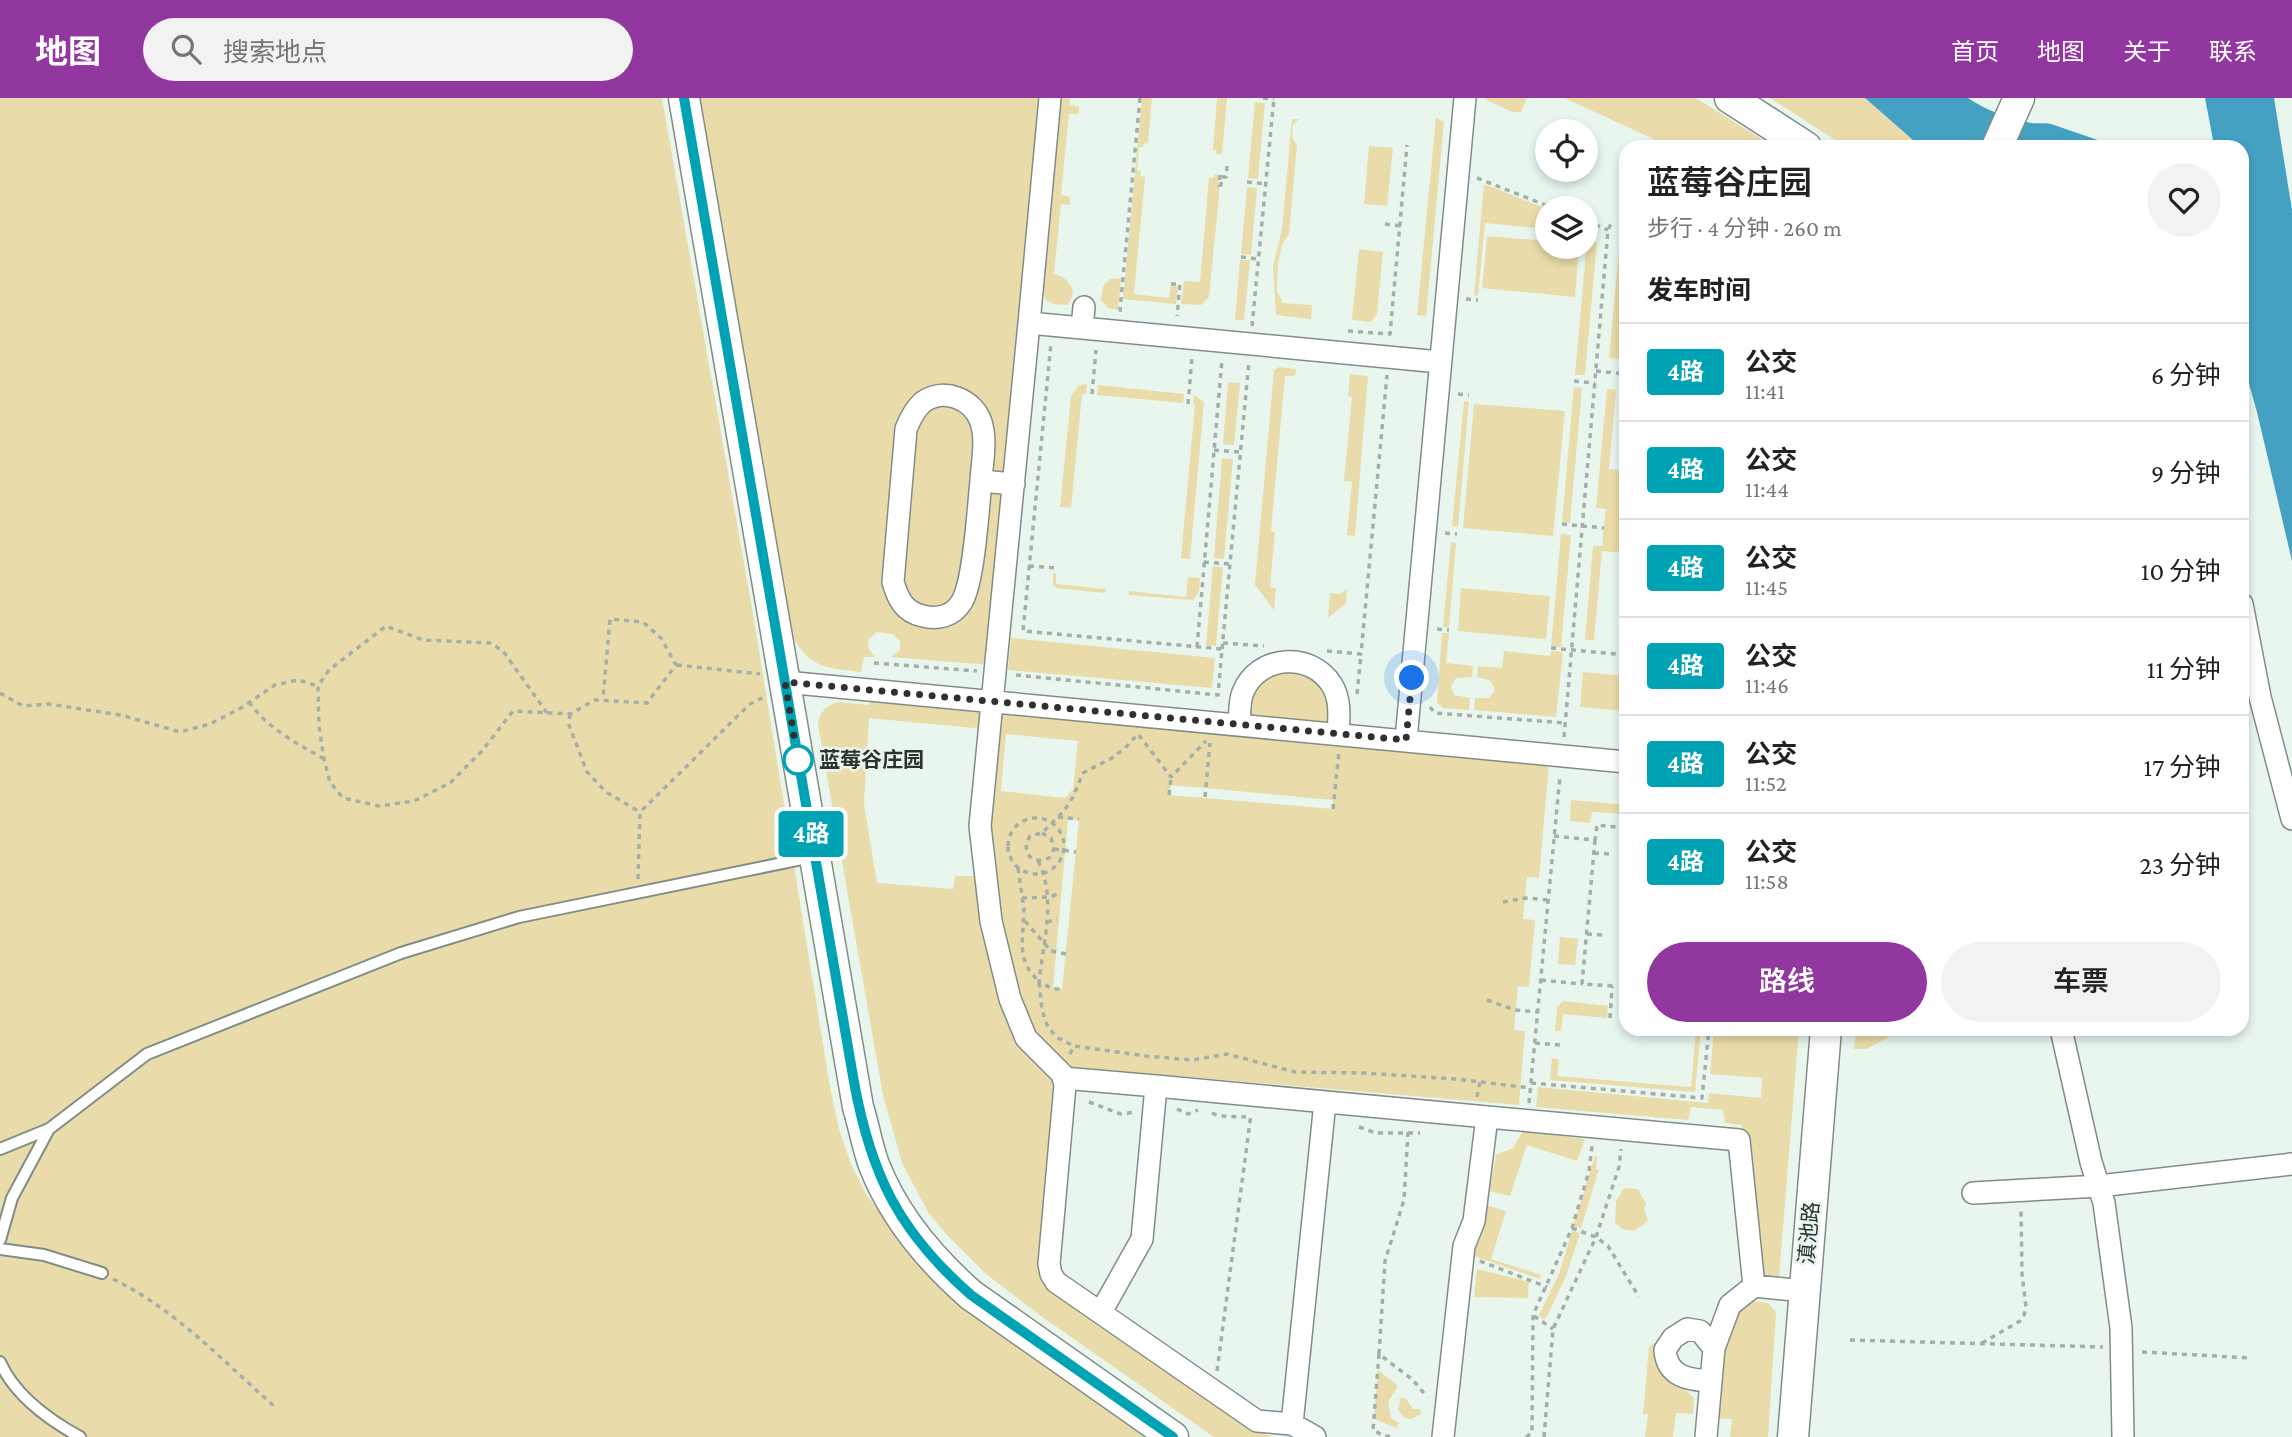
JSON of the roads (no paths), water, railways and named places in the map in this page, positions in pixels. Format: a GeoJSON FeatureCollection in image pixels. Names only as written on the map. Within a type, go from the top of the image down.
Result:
{"type":"FeatureCollection","features":[{"type":"Feature","properties":{"kind":"street"},"geometry":{"type":"LineString","coordinates":[[684,98],[771,684],[814,856],[859,1107],[873,1162],[892,1201],[933,1258],[971,1295],[1173,1437]]}},
{"type":"Feature","properties":{"kind":"street"},"geometry":{"type":"LineString","coordinates":[[1050,98],[980,826],[991,921],[1010,999],[1026,1038],[1063,1084],[1049,1264],[1056,1282],[1257,1421],[1292,1424],[1315,1437]]}},
{"type":"Feature","properties":{"kind":"street"},"geometry":{"type":"LineString","coordinates":[[1406,740],[1465,98]]}},
{"type":"Feature","properties":{"kind":"street"},"geometry":{"type":"LineString","coordinates":[[1730,98],[1795,140]]}},
{"type":"Feature","properties":{"kind":"street"},"geometry":{"type":"LineString","coordinates":[[2000,140],[2016,105]]}},
{"type":"Feature","properties":{"kind":"street"},"geometry":{"type":"LineString","coordinates":[[1029,323],[1088,325],[1224,342],[1440,362]]}},
{"type":"Feature","properties":{"kind":"street"},"geometry":{"type":"LineString","coordinates":[[941,396],[956,397],[969,403],[976,411],[984,438],[981,481],[969,582],[962,603],[949,614],[939,617],[919,616],[907,610],[901,604],[892,582],[906,429],[921,403],[941,396]]}},
{"type":"Feature","properties":{"kind":"street"},"geometry":{"type":"LineString","coordinates":[[981,481],[1014,484]]}},
{"type":"Feature","properties":{"kind":"street"},"geometry":{"type":"LineString","coordinates":[[1239,725],[1242,694],[1250,680],[1262,669],[1276,662],[1293,661],[1316,669],[1333,686],[1338,701],[1339,738]]}},
{"type":"Feature","properties":{"kind":"street"},"geometry":{"type":"LineString","coordinates":[[2249,678],[2251,699],[2292,819]]}},
{"type":"Feature","properties":{"kind":"street"},"geometry":{"type":"LineString","coordinates":[[771,684],[1239,725],[1339,738],[1406,740],[1619,760]]}},
{"type":"Feature","properties":{"kind":"street","name":"滇池路"},"geometry":{"type":"LineString","coordinates":[[1793,1437],[1825,1036]]}},
{"type":"Feature","properties":{"kind":"street"},"geometry":{"type":"LineString","coordinates":[[2063,1036],[2091,1162],[2104,1203],[2122,1348],[2123,1437]]}},
{"type":"Feature","properties":{"kind":"street"},"geometry":{"type":"LineString","coordinates":[[1063,1084],[1156,1086],[1739,1140],[1754,1286]]}},
{"type":"Feature","properties":{"kind":"street"},"geometry":{"type":"LineString","coordinates":[[1101,1312],[1142,1239],[1156,1086]]}},
{"type":"Feature","properties":{"kind":"street"},"geometry":{"type":"LineString","coordinates":[[1292,1424],[1325,1102]]}},
{"type":"Feature","properties":{"kind":"street"},"geometry":{"type":"LineString","coordinates":[[1443,1437],[1464,1246],[1474,1221],[1488,1117]]}},
{"type":"Feature","properties":{"kind":"street"},"geometry":{"type":"LineString","coordinates":[[1973,1193],[2099,1186],[2292,1164]]}},
{"type":"Feature","properties":{"kind":"street"},"geometry":{"type":"LineString","coordinates":[[1706,1437],[1714,1348],[1730,1305],[1754,1286],[1804,1291]]}},
{"type":"Feature","properties":{"kind":"street"},"geometry":{"type":"LineString","coordinates":[[1711,1381],[1678,1375],[1669,1364],[1665,1350],[1673,1338],[1686,1329],[1700,1331],[1714,1348]]}},
{"type":"Feature","properties":{"kind":"lane"},"geometry":{"type":"LineString","coordinates":[[0,1149],[49,1129],[147,1054],[401,953],[519,917],[814,856]]}},
{"type":"Feature","properties":{"kind":"lane"},"geometry":{"type":"LineString","coordinates":[[0,1240],[12,1198],[49,1129]]}},
{"type":"Feature","properties":{"kind":"lane"},"geometry":{"type":"LineString","coordinates":[[0,1249],[44,1255],[102,1273]]}},
{"type":"Feature","properties":{"kind":"lane"},"geometry":{"type":"LineString","coordinates":[[0,1362],[14,1386],[40,1411],[80,1437]]}},
{"type":"Feature","properties":{"kind":"water"},"geometry":{"type":"Polygon","coordinates":[[[1865,98],[1968,98],[2007,116],[2031,123],[2051,124],[2098,140],[1913,140],[1865,98]]]}},
{"type":"Feature","properties":{"kind":"water"},"geometry":{"type":"Polygon","coordinates":[[[2205,98],[2274,98],[2292,210],[2292,561],[2249,384],[2249,140],[2213,140],[2205,98]]]}},
{"type":"Feature","properties":{"kind":"place","name":"蓝莓谷庄园"},"geometry":{"type":"Point","coordinates":[798,760]}}]}
